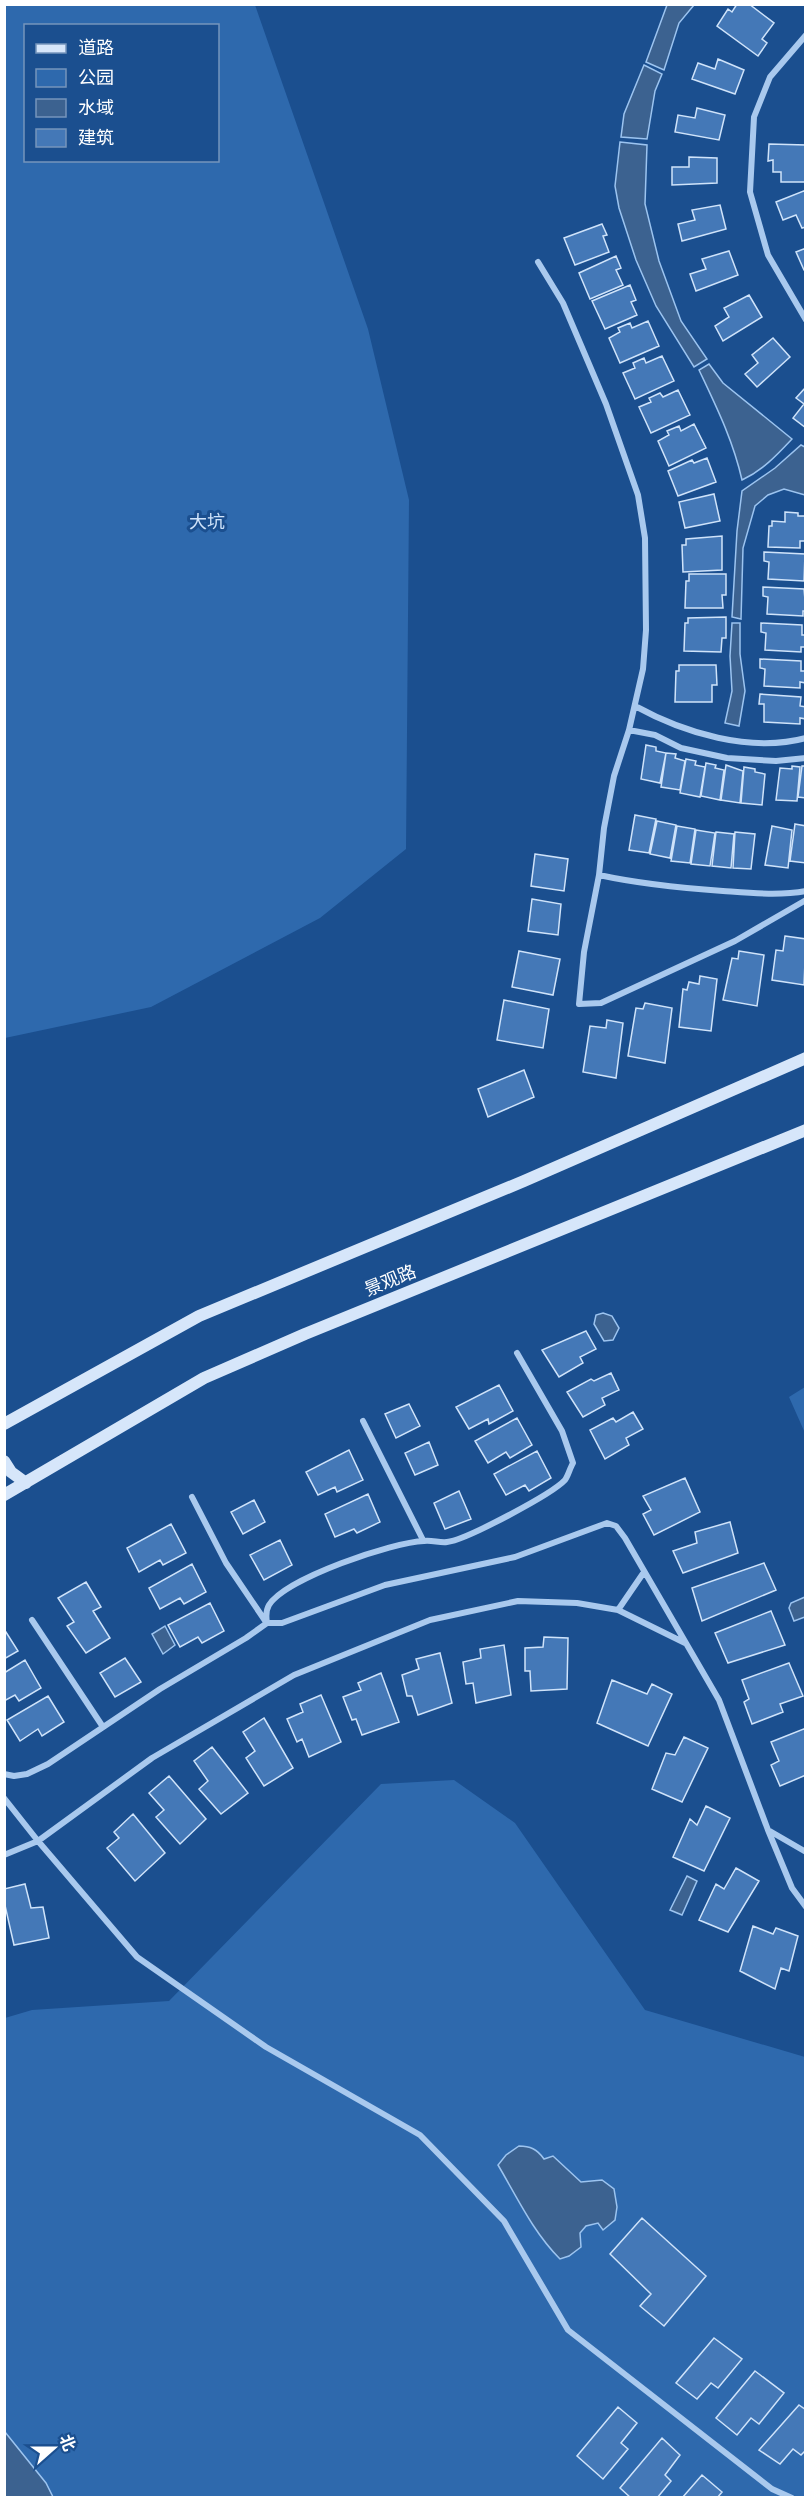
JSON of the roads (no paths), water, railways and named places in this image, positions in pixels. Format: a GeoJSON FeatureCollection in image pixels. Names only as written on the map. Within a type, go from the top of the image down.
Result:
{"type":"FeatureCollection","features":[{"type":"Feature","properties":{"kind":"street"},"geometry":{"type":"LineString","coordinates":[[806,35],[770,77],[754,117],[750,192],[768,255],[806,320]]}},
{"type":"Feature","properties":{"kind":"street"},"geometry":{"type":"LineString","coordinates":[[537,262],[563,303],[606,404],[638,495],[645,538],[646,630],[643,669],[635,706],[614,776],[604,828],[599,874],[584,952],[579,1004],[601,1003],[735,941],[806,900]]}},
{"type":"Feature","properties":{"kind":"street"},"geometry":{"type":"LineString","coordinates":[[635,706],[660,719],[699,733],[757,743],[806,738]]}},
{"type":"Feature","properties":{"kind":"street"},"geometry":{"type":"LineString","coordinates":[[628,730],[655,735],[681,748],[727,758],[776,761],[806,758]]}},
{"type":"Feature","properties":{"kind":"street"},"geometry":{"type":"LineString","coordinates":[[599,874],[640,884],[720,891],[793,893],[806,891]]}},
{"type":"Feature","properties":{"kind":"street"},"geometry":{"type":"LineString","coordinates":[[4,1424],[199,1316],[524,1181],[806,1058]]}},
{"type":"Feature","properties":{"kind":"street","name":"景观路"},"geometry":{"type":"LineString","coordinates":[[4,1495],[204,1378],[305,1334],[806,1130]]}},
{"type":"Feature","properties":{"kind":"street"},"geometry":{"type":"LineString","coordinates":[[267,1623],[268,1607],[274,1599],[294,1584],[344,1561],[423,1540],[448,1542],[535,1501],[565,1480],[573,1463],[562,1431],[517,1353]]}},
{"type":"Feature","properties":{"kind":"street"},"geometry":{"type":"LineString","coordinates":[[363,1421],[423,1540]]}},
{"type":"Feature","properties":{"kind":"street"},"geometry":{"type":"LineString","coordinates":[[4,1461],[11,1472],[26,1483]]}},
{"type":"Feature","properties":{"kind":"street"},"geometry":{"type":"LineString","coordinates":[[192,1497],[226,1563],[267,1623]]}},
{"type":"Feature","properties":{"kind":"street"},"geometry":{"type":"LineString","coordinates":[[4,1774],[14,1776],[27,1774],[48,1764],[160,1689],[267,1623],[282,1623],[385,1585],[515,1557],[607,1523],[616,1526],[719,1700],[792,1888],[806,1907]]}},
{"type":"Feature","properties":{"kind":"street"},"geometry":{"type":"LineString","coordinates":[[618,1610],[644,1572]]}},
{"type":"Feature","properties":{"kind":"street"},"geometry":{"type":"LineString","coordinates":[[4,1854],[38,1841],[152,1758],[294,1675],[430,1620],[518,1601],[577,1603],[618,1610],[685,1643]]}},
{"type":"Feature","properties":{"kind":"street"},"geometry":{"type":"LineString","coordinates":[[32,1620],[103,1727]]}},
{"type":"Feature","properties":{"kind":"street"},"geometry":{"type":"LineString","coordinates":[[4,1798],[137,1957],[266,2047],[420,2135],[504,2221],[568,2330],[772,2488],[792,2498]]}},
{"type":"Feature","properties":{"kind":"street"},"geometry":{"type":"LineString","coordinates":[[768,1830],[806,1852]]}},
{"type":"Feature","properties":{"kind":"water"},"geometry":{"type":"Polygon","coordinates":[[[667,5],[694,5],[679,23],[664,70],[646,62],[667,5]]]}},
{"type":"Feature","properties":{"kind":"water"},"geometry":{"type":"Polygon","coordinates":[[[644,65],[662,74],[655,91],[647,139],[621,137],[624,114],[644,65]]]}},
{"type":"Feature","properties":{"kind":"water"},"geometry":{"type":"Polygon","coordinates":[[[620,142],[647,145],[645,204],[659,261],[681,321],[707,359],[694,367],[656,306],[636,260],[619,208],[615,186],[620,142]]]}},
{"type":"Feature","properties":{"kind":"water"},"geometry":{"type":"Polygon","coordinates":[[[709,364],[723,383],[792,439],[763,467],[742,480],[729,437],[699,370],[709,364]]]}},
{"type":"Feature","properties":{"kind":"water"},"geometry":{"type":"Polygon","coordinates":[[[801,445],[805,447],[805,495],[784,489],[768,495],[755,506],[743,548],[741,619],[732,617],[737,531],[742,491],[775,468],[801,445]]]}},
{"type":"Feature","properties":{"kind":"water"},"geometry":{"type":"Polygon","coordinates":[[[732,623],[740,623],[740,654],[745,691],[739,726],[725,723],[732,691],[730,656],[732,623]]]}},
{"type":"Feature","properties":{"kind":"water"},"geometry":{"type":"Polygon","coordinates":[[[603,1313],[612,1316],[619,1328],[613,1340],[604,1341],[594,1324],[596,1315],[603,1313]]]}},
{"type":"Feature","properties":{"kind":"water"},"geometry":{"type":"Polygon","coordinates":[[[805,1597],[805,1617],[794,1621],[789,1608],[791,1603],[805,1597]]]}},
{"type":"Feature","properties":{"kind":"water"},"geometry":{"type":"Polygon","coordinates":[[[165,1626],[175,1645],[163,1654],[152,1634],[165,1626]]]}},
{"type":"Feature","properties":{"kind":"water"},"geometry":{"type":"Polygon","coordinates":[[[687,1876],[697,1881],[682,1915],[670,1910],[687,1876]]]}},
{"type":"Feature","properties":{"kind":"water"},"geometry":{"type":"Polygon","coordinates":[[[519,2146],[533,2149],[544,2159],[553,2156],[581,2182],[602,2180],[614,2189],[617,2207],[615,2220],[603,2230],[598,2223],[586,2226],[580,2233],[581,2247],[569,2256],[560,2259],[534,2226],[498,2165],[506,2155],[519,2146]]]}},
{"type":"Feature","properties":{"kind":"water"},"geometry":{"type":"Polygon","coordinates":[[[5,2432],[46,2483],[53,2497],[5,2497],[5,2432]]]}},
{"type":"Feature","properties":{"kind":"park label","name":"大坑"},"geometry":{"type":"Point","coordinates":[207,521]}}]}
